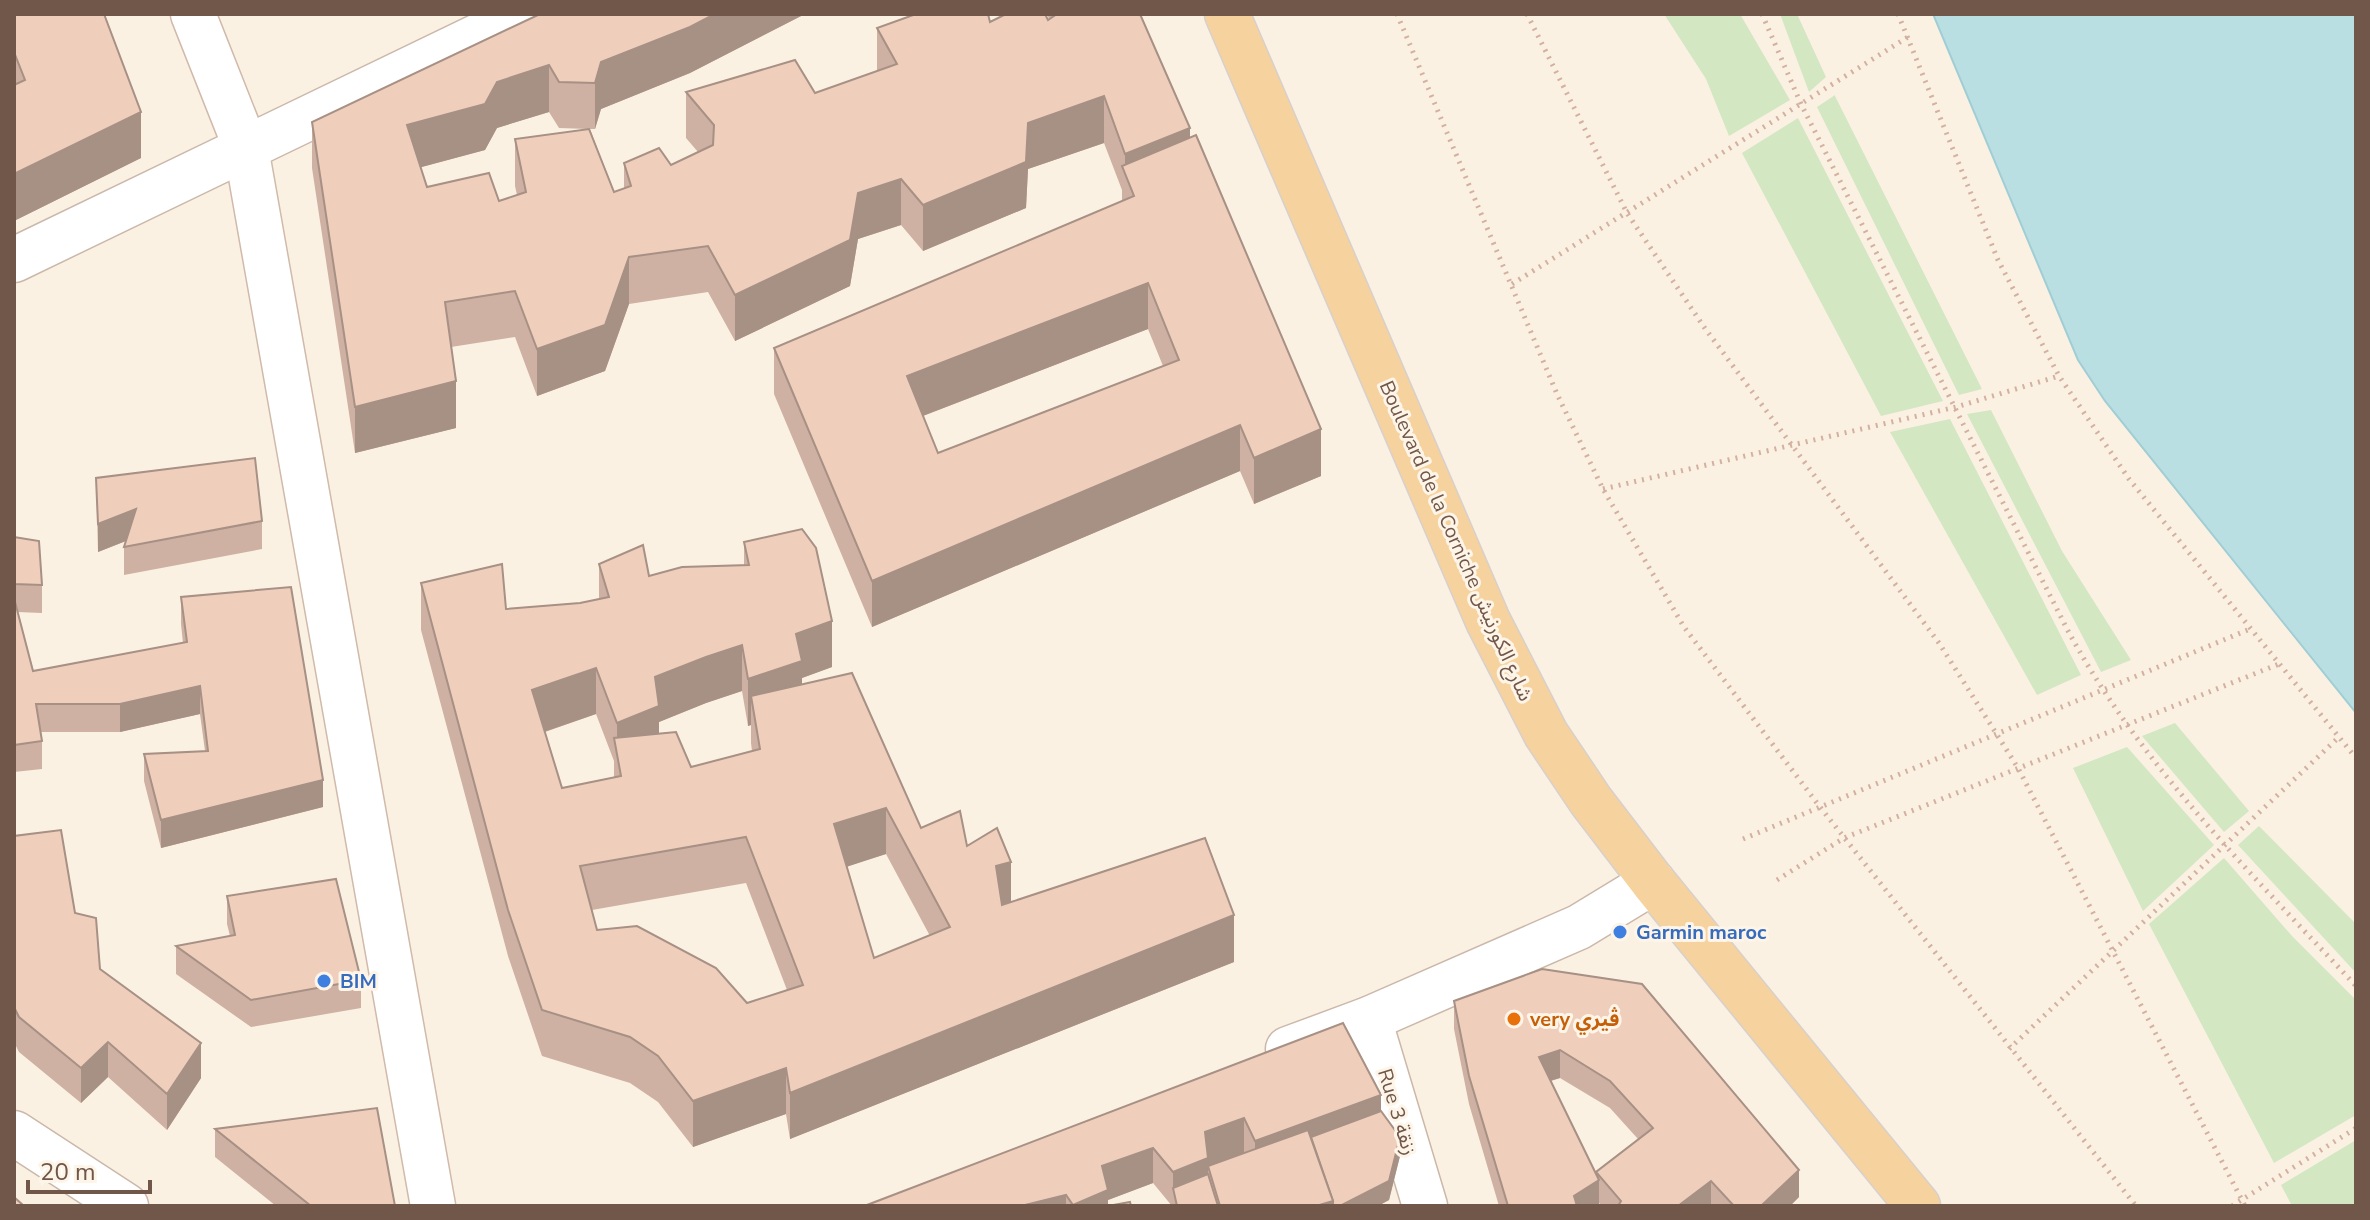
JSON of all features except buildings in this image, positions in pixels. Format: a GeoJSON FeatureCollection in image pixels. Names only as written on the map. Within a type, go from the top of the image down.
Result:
{"type":"FeatureCollection","features":[{"type":"Feature","properties":{"kind":"main road","name":"Boulevard de la Corniche شارع الكورنيش"},"geometry":{"type":"LineString","coordinates":[[1227,14],[1507,662],[1564,762],[1653,882],[1918,1206]]}},
{"type":"Feature","properties":{"kind":"street"},"geometry":{"type":"LineString","coordinates":[[193,14],[246,148],[433,1206]]}},
{"type":"Feature","properties":{"kind":"street"},"geometry":{"type":"LineString","coordinates":[[14,260],[524,14]]}},
{"type":"Feature","properties":{"kind":"street"},"geometry":{"type":"LineString","coordinates":[[1252,1063],[1369,1019],[1579,927],[1653,882]]}},
{"type":"Feature","properties":{"kind":"street","name":"Rue 3 زنقة"},"geometry":{"type":"LineString","coordinates":[[1369,1019],[1425,1206]]}},
{"type":"Feature","properties":{"kind":"street"},"geometry":{"type":"LineString","coordinates":[[14,1133],[126,1206]]}},
{"type":"Feature","properties":{"kind":"path"},"geometry":{"type":"LineString","coordinates":[[1397,14],[1557,394],[1603,489],[1684,627],[1844,838],[2136,1206]]}},
{"type":"Feature","properties":{"kind":"path"},"geometry":{"type":"LineString","coordinates":[[1527,14],[1627,213],[1788,443],[1939,643],[1997,733],[2082,885],[2112,952],[2244,1203]]}},
{"type":"Feature","properties":{"kind":"path"},"geometry":{"type":"LineString","coordinates":[[1762,14],[1801,104],[2067,629],[2102,690],[2153,763],[2356,986]]}},
{"type":"Feature","properties":{"kind":"path"},"geometry":{"type":"LineString","coordinates":[[1898,14],[1998,260],[2059,376],[2129,479],[2356,758]]}},
{"type":"Feature","properties":{"kind":"path"},"geometry":{"type":"LineString","coordinates":[[1511,285],[1908,37]]}},
{"type":"Feature","properties":{"kind":"path"},"geometry":{"type":"LineString","coordinates":[[1603,489],[1788,443],[1956,407],[2059,376]]}},
{"type":"Feature","properties":{"kind":"path"},"geometry":{"type":"LineString","coordinates":[[1743,839],[2250,629]]}},
{"type":"Feature","properties":{"kind":"path"},"geometry":{"type":"LineString","coordinates":[[1777,880],[1844,838],[2279,664]]}},
{"type":"Feature","properties":{"kind":"path"},"geometry":{"type":"LineString","coordinates":[[2009,1049],[2339,737]]}},
{"type":"Feature","properties":{"kind":"path"},"geometry":{"type":"LineString","coordinates":[[2232,1206],[2244,1203],[2356,1128]]}},
{"type":"Feature","properties":{"kind":"green space"},"geometry":{"type":"Polygon","coordinates":[[[1664,14],[1740,14],[1790,100],[1729,136],[1706,79],[1664,14]]]}},
{"type":"Feature","properties":{"kind":"green space"},"geometry":{"type":"Polygon","coordinates":[[[1780,14],[1797,14],[1826,77],[1809,92],[1780,14]]]}},
{"type":"Feature","properties":{"kind":"green space"},"geometry":{"type":"Polygon","coordinates":[[[1835,95],[1982,389],[1959,395],[1817,107],[1835,95]]]}},
{"type":"Feature","properties":{"kind":"green space"},"geometry":{"type":"Polygon","coordinates":[[[1798,118],[1943,401],[1881,416],[1742,153],[1798,118]]]}},
{"type":"Feature","properties":{"kind":"green space"},"geometry":{"type":"Polygon","coordinates":[[[1991,410],[2062,551],[2131,660],[2101,672],[1967,414],[1991,410]]]}},
{"type":"Feature","properties":{"kind":"green space"},"geometry":{"type":"Polygon","coordinates":[[[1950,419],[2081,675],[2037,695],[1890,432],[1950,419]]]}},
{"type":"Feature","properties":{"kind":"green space"},"geometry":{"type":"Polygon","coordinates":[[[2175,723],[2249,811],[2224,832],[2142,736],[2175,723]]]}},
{"type":"Feature","properties":{"kind":"green space"},"geometry":{"type":"Polygon","coordinates":[[[2127,747],[2214,845],[2143,911],[2073,768],[2127,747]]]}},
{"type":"Feature","properties":{"kind":"green space"},"geometry":{"type":"Polygon","coordinates":[[[2259,826],[2356,924],[2356,973],[2238,845],[2259,826]]]}},
{"type":"Feature","properties":{"kind":"green space"},"geometry":{"type":"Polygon","coordinates":[[[2224,858],[2292,936],[2356,1000],[2356,1115],[2274,1163],[2149,924],[2224,858]]]}},
{"type":"Feature","properties":{"kind":"green space"},"geometry":{"type":"Polygon","coordinates":[[[2356,1140],[2356,1206],[2292,1206],[2281,1185],[2356,1140]]]}},
{"type":"Feature","properties":{"kind":"water"},"geometry":{"type":"Polygon","coordinates":[[[1933,14],[2356,14],[2356,713],[2105,401],[2078,360],[1933,14]]]}},
{"type":"Feature","properties":{"kind":"place","name":"Garmin maroc"},"geometry":{"type":"Point","coordinates":[1620,932]}},
{"type":"Feature","properties":{"kind":"place","name":"BIM"},"geometry":{"type":"Point","coordinates":[324,981]}},
{"type":"Feature","properties":{"kind":"place","name":"very ڤيري"},"geometry":{"type":"Point","coordinates":[1514,1019]}}]}
